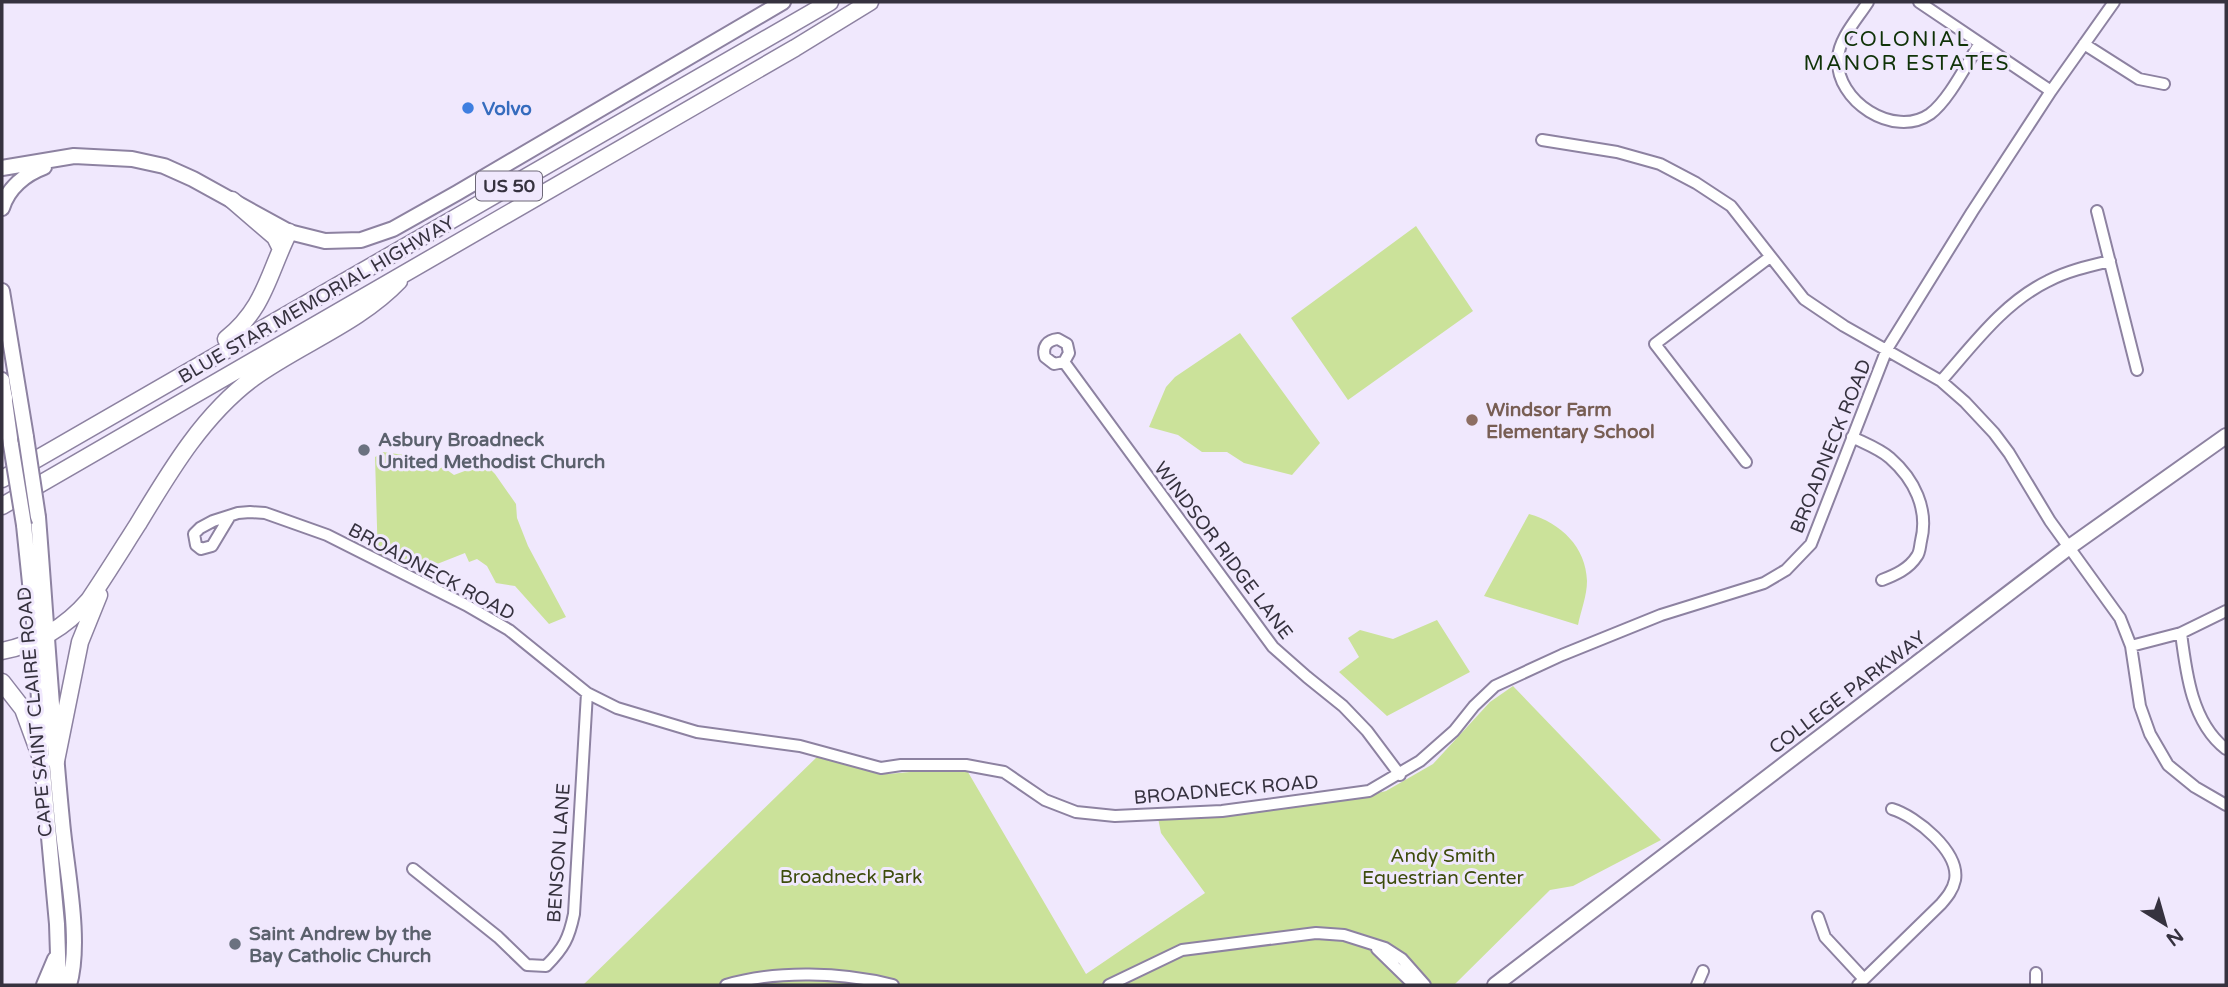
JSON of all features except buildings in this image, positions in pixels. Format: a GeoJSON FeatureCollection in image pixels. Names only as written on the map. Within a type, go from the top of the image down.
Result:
{"type":"FeatureCollection","features":[{"type":"Feature","properties":{"kind":"highway","name":"BLUE STAR MEMORIAL HIGHWAY"},"geometry":{"type":"LineString","coordinates":[[2,479],[830,2]]}},
{"type":"Feature","properties":{"kind":"highway","name":"BLUE STAR MEMORIAL HIGHWAY"},"geometry":{"type":"LineString","coordinates":[[2,506],[783,55],[870,2]]}},
{"type":"Feature","properties":{"kind":"highway"},"geometry":{"type":"LineString","coordinates":[[232,200],[275,237],[281,249]]}},
{"type":"Feature","properties":{"kind":"highway"},"geometry":{"type":"LineString","coordinates":[[188,370],[249,318],[261,298],[289,232]]}},
{"type":"Feature","properties":{"kind":"highway"},"geometry":{"type":"LineString","coordinates":[[2,651],[42,638],[72,619],[89,600],[126,544],[179,457],[232,396],[253,378],[383,298],[413,267]]}},
{"type":"Feature","properties":{"kind":"highway"},"geometry":{"type":"LineString","coordinates":[[49,761],[80,642],[99,596],[126,544]]}},
{"type":"Feature","properties":{"kind":"highway"},"geometry":{"type":"LineString","coordinates":[[2,682],[23,709],[49,761]]}},
{"type":"Feature","properties":{"kind":"main road"},"geometry":{"type":"LineString","coordinates":[[2,169],[74,156],[132,159],[164,166],[193,179],[289,232],[314,240],[361,240],[393,229],[783,2]]}},
{"type":"Feature","properties":{"kind":"main road"},"geometry":{"type":"LineString","coordinates":[[2,208],[11,189],[34,170],[74,156]]}},
{"type":"Feature","properties":{"kind":"main road","name":"CAPE SAINT CLAIRE ROAD"},"geometry":{"type":"LineString","coordinates":[[2,292],[38,517],[59,985]]}},
{"type":"Feature","properties":{"kind":"main road","name":"CAPE SAINT CLAIRE ROAD"},"geometry":{"type":"LineString","coordinates":[[2,380],[42,638]]}},
{"type":"Feature","properties":{"kind":"main road","name":"COLLEGE PARKWAY"},"geometry":{"type":"LineString","coordinates":[[1495,985],[2068,548],[2226,436]]}},
{"type":"Feature","properties":{"kind":"main road","name":"CAPE SAINT CLAIRE ROAD"},"geometry":{"type":"LineString","coordinates":[[49,761],[72,925],[72,981]]}},
{"type":"Feature","properties":{"kind":"main road"},"geometry":{"type":"LineString","coordinates":[[44,985],[58,947]]}},
{"type":"Feature","properties":{"kind":"street"},"geometry":{"type":"LineString","coordinates":[[1868,2],[1840,47],[1838,67],[1840,78],[1850,97],[1888,121],[1895,123],[1920,120],[1938,108],[1980,43]]}},
{"type":"Feature","properties":{"kind":"street"},"geometry":{"type":"LineString","coordinates":[[1919,2],[2051,91]]}},
{"type":"Feature","properties":{"kind":"street","name":"BROADNECK ROAD"},"geometry":{"type":"LineString","coordinates":[[230,516],[250,512],[265,513],[327,535],[466,605],[509,630],[587,693],[617,708],[697,733],[800,746],[881,768],[901,765],[966,765],[1004,772],[1045,800],[1076,812],[1104,815],[1222,811],[1369,790],[1400,775],[1420,761],[1454,731],[1495,685],[1661,615],[1764,583],[1786,570],[1811,544],[1887,349],[1972,212],[2113,2]]}},
{"type":"Feature","properties":{"kind":"street"},"geometry":{"type":"LineString","coordinates":[[2084,44],[2139,79],[2164,84]]}},
{"type":"Feature","properties":{"kind":"street"},"geometry":{"type":"LineString","coordinates":[[1542,140],[1617,152],[1660,164],[1696,183],[1731,206],[1804,299],[1844,326],[1941,381],[1994,433],[2023,473],[2050,522],[2120,618],[2131,646],[2140,706],[2150,734],[2168,765],[2195,787],[2226,805]]}},
{"type":"Feature","properties":{"kind":"street"},"geometry":{"type":"LineString","coordinates":[[2097,211],[2137,370]]}},
{"type":"Feature","properties":{"kind":"street"},"geometry":{"type":"LineString","coordinates":[[1746,462],[1655,344],[1770,257]]}},
{"type":"Feature","properties":{"kind":"street"},"geometry":{"type":"LineString","coordinates":[[1941,381],[1997,318],[2027,292],[2072,271],[2110,261]]}},
{"type":"Feature","properties":{"kind":"street","name":"WINDSOR RIDGE LANE"},"geometry":{"type":"LineString","coordinates":[[1064,362],[1273,647],[1343,706],[1367,731],[1400,775]]}},
{"type":"Feature","properties":{"kind":"street"},"geometry":{"type":"LineString","coordinates":[[1852,437],[1888,456],[1906,474],[1916,490],[1922,510],[1924,531],[1918,556],[1903,571],[1882,580]]}},
{"type":"Feature","properties":{"kind":"street"},"geometry":{"type":"LineString","coordinates":[[2131,646],[2181,633],[2226,611]]}},
{"type":"Feature","properties":{"kind":"street"},"geometry":{"type":"LineString","coordinates":[[2181,633],[2198,712],[2207,728],[2226,749]]}},
{"type":"Feature","properties":{"kind":"street","name":"BENSON LANE"},"geometry":{"type":"LineString","coordinates":[[413,869],[498,937],[527,965],[546,966],[563,950],[575,914],[587,693]]}},
{"type":"Feature","properties":{"kind":"street"},"geometry":{"type":"LineString","coordinates":[[1818,917],[1825,937],[1861,982],[1949,895],[1955,880],[1953,862],[1920,823],[1903,812],[1892,809]]}},
{"type":"Feature","properties":{"kind":"street"},"geometry":{"type":"LineString","coordinates":[[1110,985],[1171,954],[1193,947],[1316,933],[1344,935],[1385,948],[1402,959],[1425,985]]}},
{"type":"Feature","properties":{"kind":"street"},"geometry":{"type":"LineString","coordinates":[[1372,945],[1393,962],[1414,985]]}},
{"type":"Feature","properties":{"kind":"street"},"geometry":{"type":"LineString","coordinates":[[1697,985],[1703,971]]}},
{"type":"Feature","properties":{"kind":"street"},"geometry":{"type":"LineString","coordinates":[[2036,973],[2036,985]]}},
{"type":"Feature","properties":{"kind":"street"},"geometry":{"type":"LineString","coordinates":[[726,985],[807,974],[872,979],[893,985]]}},
{"type":"Feature","properties":{"kind":"green space"},"geometry":{"type":"Polygon","coordinates":[[[1416,226],[1473,311],[1348,400],[1291,318],[1416,226]]]}},
{"type":"Feature","properties":{"kind":"green space"},"geometry":{"type":"Polygon","coordinates":[[[1240,333],[1320,443],[1292,475],[1244,463],[1227,452],[1202,452],[1178,435],[1149,427],[1166,387],[1175,377],[1240,333]]]}},
{"type":"Feature","properties":{"kind":"green space"},"geometry":{"type":"Polygon","coordinates":[[[383,452],[418,457],[432,472],[443,467],[454,475],[478,466],[487,466],[516,504],[517,518],[528,546],[566,617],[549,624],[515,586],[496,583],[487,566],[477,559],[469,562],[465,553],[432,566],[421,561],[408,565],[393,551],[382,555],[378,561],[375,457],[383,452]]]}},
{"type":"Feature","properties":{"kind":"green space"},"geometry":{"type":"Polygon","coordinates":[[[1529,514],[1561,530],[1577,547],[1582,557],[1587,587],[1578,625],[1484,596],[1529,514]]]}},
{"type":"Feature","properties":{"kind":"green space"},"geometry":{"type":"Polygon","coordinates":[[[1437,620],[1470,672],[1387,716],[1339,672],[1359,657],[1348,638],[1360,630],[1393,639],[1437,620]]]}},
{"type":"Feature","properties":{"kind":"green space"},"geometry":{"type":"Polygon","coordinates":[[[1513,686],[1661,840],[1573,886],[1550,890],[1454,985],[583,985],[819,755],[888,774],[965,767],[1086,974],[1205,893],[1161,833],[1158,818],[1349,800],[1386,791],[1433,764],[1490,702],[1513,686]]]}},
{"type":"Feature","properties":{"kind":"place","name":"Volvo"},"geometry":{"type":"Point","coordinates":[468,108]}},
{"type":"Feature","properties":{"kind":"place","name":"Windsor Farm Elementary School"},"geometry":{"type":"Point","coordinates":[1472,420]}},
{"type":"Feature","properties":{"kind":"place","name":"Asbury Broadneck United Methodist Church"},"geometry":{"type":"Point","coordinates":[364,450]}},
{"type":"Feature","properties":{"kind":"place","name":"Saint Andrew by the Bay Catholic Church"},"geometry":{"type":"Point","coordinates":[235,944]}},
{"type":"Feature","properties":{"kind":"district","name":"COLONIAL MANOR ESTATES"},"geometry":{"type":"Point","coordinates":[1907,51]}},
{"type":"Feature","properties":{"kind":"park label","name":"Andy Smith Equestrian Center"},"geometry":{"type":"Point","coordinates":[1443,866]}},
{"type":"Feature","properties":{"kind":"park label","name":"Broadneck Park"},"geometry":{"type":"Point","coordinates":[851,876]}}]}
